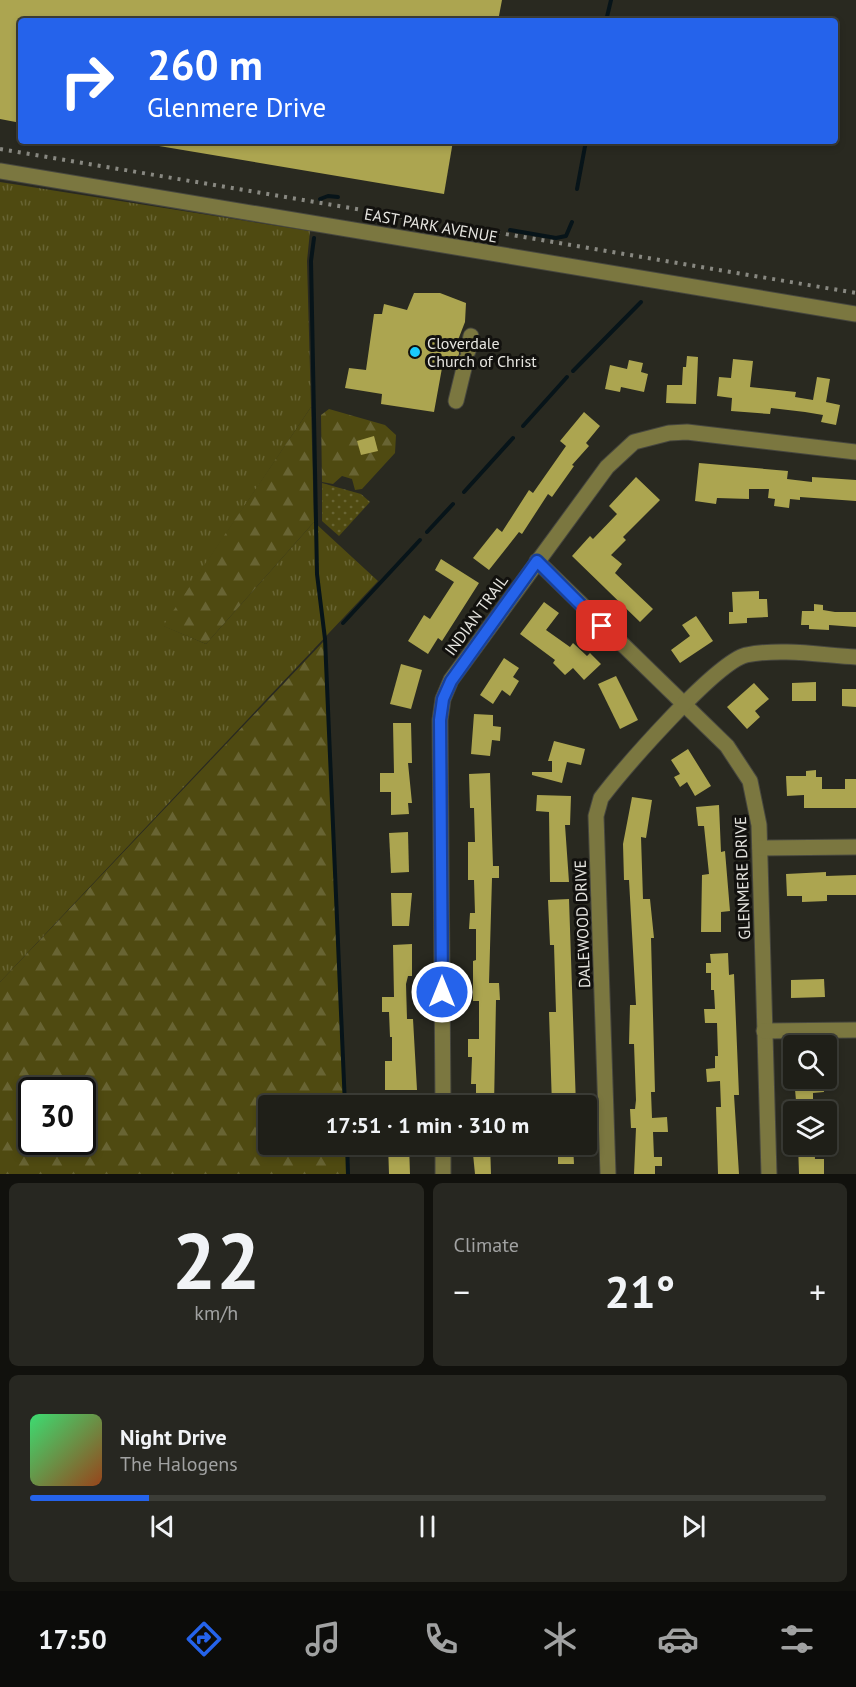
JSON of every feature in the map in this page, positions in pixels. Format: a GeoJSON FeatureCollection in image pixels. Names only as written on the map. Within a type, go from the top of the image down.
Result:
{"type":"FeatureCollection","features":[{"type":"Feature","properties":{"kind":"street","name":"EAST PARK AVENUE"},"geometry":{"type":"LineString","coordinates":[[0,171],[856,314]]}},
{"type":"Feature","properties":{"kind":"street"},"geometry":{"type":"LineString","coordinates":[[456,401],[468,349]]}},
{"type":"Feature","properties":{"kind":"street","name":"INDIAN TRAIL"},"geometry":{"type":"LineString","coordinates":[[443,1095],[441,710],[451,681],[606,467],[634,442],[652,436],[687,432],[856,452]]}},
{"type":"Feature","properties":{"kind":"street","name":"GLENMERE DRIVE"},"geometry":{"type":"LineString","coordinates":[[537,561],[727,746],[750,780],[757,802],[760,848],[769,1174]]}},
{"type":"Feature","properties":{"kind":"street","name":"DALEWOOD DRIVE"},"geometry":{"type":"LineString","coordinates":[[608,1174],[597,807],[610,787],[717,671],[730,661],[747,655],[789,653],[856,657]]}},
{"type":"Feature","properties":{"kind":"street"},"geometry":{"type":"LineString","coordinates":[[760,848],[856,847]]}},
{"type":"Feature","properties":{"kind":"street"},"geometry":{"type":"LineString","coordinates":[[764,1031],[856,1030]]}},
{"type":"Feature","properties":{"kind":"street"},"geometry":{"type":"LineString","coordinates":[[443,1155],[443,1174]]}},
{"type":"Feature","properties":{"kind":"green space"},"geometry":{"type":"Polygon","coordinates":[[[0,182],[310,231],[307,261],[311,407],[164,626],[206,644],[314,522],[378,581],[0,982],[0,182]]]}},
{"type":"Feature","properties":{"kind":"green space"},"geometry":{"type":"Polygon","coordinates":[[[311,407],[314,522],[206,644],[163,626],[311,407]]]}},
{"type":"Feature","properties":{"kind":"green space"},"geometry":{"type":"Polygon","coordinates":[[[329,409],[385,425],[396,435],[395,453],[362,489],[355,490],[352,479],[342,476],[333,484],[322,482],[321,415],[329,409]]]}},
{"type":"Feature","properties":{"kind":"green space"},"geometry":{"type":"Polygon","coordinates":[[[322,483],[361,494],[370,502],[339,536],[322,521],[322,483]]]}},
{"type":"Feature","properties":{"kind":"green space"},"geometry":{"type":"Polygon","coordinates":[[[324,641],[344,1095],[258,1095],[258,1155],[346,1155],[347,1174],[0,1174],[0,982],[324,641]]]}},
{"type":"Feature","properties":{"kind":"building"},"geometry":{"type":"Polygon","coordinates":[[[0,0],[502,0],[499,18],[18,18],[18,122],[0,119],[0,0]]]}},
{"type":"Feature","properties":{"kind":"building"},"geometry":{"type":"Polygon","coordinates":[[[159,144],[452,144],[444,194],[159,146],[159,144]]]}},
{"type":"Feature","properties":{"kind":"building","name":"Cloverdale Church of Christ"},"geometry":{"type":"Polygon","coordinates":[[[414,293],[440,293],[466,303],[465,322],[458,340],[459,354],[453,370],[442,368],[434,412],[381,404],[382,394],[345,388],[349,368],[366,370],[374,314],[382,314],[384,304],[407,310],[414,293]]]}},
{"type":"Feature","properties":{"kind":"building"},"geometry":{"type":"Polygon","coordinates":[[[687,356],[698,357],[696,404],[666,403],[667,385],[682,385],[683,367],[686,367],[687,356]]]}},
{"type":"Feature","properties":{"kind":"building"},"geometry":{"type":"Polygon","coordinates":[[[733,359],[753,361],[750,387],[796,392],[795,397],[813,400],[817,377],[830,379],[826,402],[840,405],[836,425],[821,422],[823,415],[805,412],[771,408],[770,414],[731,411],[732,398],[717,396],[719,377],[731,378],[733,359]]]}},
{"type":"Feature","properties":{"kind":"building"},"geometry":{"type":"Polygon","coordinates":[[[629,360],[643,363],[641,372],[648,374],[644,392],[621,387],[620,392],[605,389],[610,365],[627,369],[629,360]]]}},
{"type":"Feature","properties":{"kind":"building"},"geometry":{"type":"Polygon","coordinates":[[[584,412],[600,426],[586,443],[589,446],[572,465],[574,466],[552,497],[548,494],[522,534],[519,532],[489,570],[473,558],[497,528],[502,532],[529,490],[533,493],[566,446],[560,441],[584,412]]]}},
{"type":"Feature","properties":{"kind":"building"},"geometry":{"type":"Polygon","coordinates":[[[374,436],[378,451],[361,455],[357,441],[374,436]]]}},
{"type":"Feature","properties":{"kind":"building"},"geometry":{"type":"Polygon","coordinates":[[[699,463],[788,471],[787,479],[812,482],[812,477],[856,480],[856,501],[800,497],[800,500],[790,499],[789,508],[774,506],[775,499],[768,498],[769,489],[749,489],[749,499],[717,498],[716,504],[695,501],[699,463]]]}},
{"type":"Feature","properties":{"kind":"building"},"geometry":{"type":"Polygon","coordinates":[[[636,477],[660,500],[623,537],[626,540],[611,555],[622,564],[615,573],[653,609],[640,622],[572,556],[590,536],[593,539],[617,514],[609,506],[636,477]]]}},
{"type":"Feature","properties":{"kind":"building"},"geometry":{"type":"Polygon","coordinates":[[[441,559],[479,583],[442,641],[438,638],[428,654],[408,641],[424,615],[430,619],[454,582],[435,570],[441,559]]]}},
{"type":"Feature","properties":{"kind":"building"},"geometry":{"type":"Polygon","coordinates":[[[759,591],[759,599],[767,599],[768,617],[747,618],[747,623],[729,624],[729,612],[733,612],[732,592],[759,591]]]}},
{"type":"Feature","properties":{"kind":"building"},"geometry":{"type":"Polygon","coordinates":[[[544,602],[559,613],[546,630],[570,647],[573,643],[587,656],[590,653],[601,664],[584,680],[573,668],[565,675],[553,663],[555,660],[520,634],[544,602]]]}},
{"type":"Feature","properties":{"kind":"building"},"geometry":{"type":"Polygon","coordinates":[[[814,604],[823,605],[823,610],[856,612],[856,627],[829,625],[829,630],[809,629],[809,625],[801,625],[802,611],[814,611],[814,604]]]}},
{"type":"Feature","properties":{"kind":"building"},"geometry":{"type":"Polygon","coordinates":[[[696,616],[713,641],[680,663],[671,650],[690,636],[682,625],[696,616]]]}},
{"type":"Feature","properties":{"kind":"building"},"geometry":{"type":"Polygon","coordinates":[[[504,658],[519,668],[513,677],[519,681],[510,696],[502,690],[493,704],[480,695],[504,658]]]}},
{"type":"Feature","properties":{"kind":"building"},"geometry":{"type":"Polygon","coordinates":[[[401,664],[422,670],[411,709],[390,704],[401,664]]]}},
{"type":"Feature","properties":{"kind":"building"},"geometry":{"type":"Polygon","coordinates":[[[616,676],[638,720],[620,729],[598,684],[616,676]]]}},
{"type":"Feature","properties":{"kind":"building"},"geometry":{"type":"Polygon","coordinates":[[[816,682],[816,701],[792,701],[792,683],[816,682]]]}},
{"type":"Feature","properties":{"kind":"building"},"geometry":{"type":"Polygon","coordinates":[[[754,683],[769,699],[755,711],[760,717],[747,729],[727,707],[754,683]]]}},
{"type":"Feature","properties":{"kind":"building"},"geometry":{"type":"Polygon","coordinates":[[[842,689],[856,689],[856,707],[842,706],[842,689]]]}},
{"type":"Feature","properties":{"kind":"building"},"geometry":{"type":"Polygon","coordinates":[[[474,714],[493,715],[493,726],[501,727],[500,741],[492,740],[490,756],[471,754],[474,714]]]}},
{"type":"Feature","properties":{"kind":"building"},"geometry":{"type":"Polygon","coordinates":[[[393,723],[411,723],[412,763],[408,763],[412,803],[408,803],[409,814],[391,815],[391,792],[380,792],[380,773],[394,773],[393,723]]]}},
{"type":"Feature","properties":{"kind":"building"},"geometry":{"type":"Polygon","coordinates":[[[554,741],[585,749],[581,765],[567,762],[562,783],[532,775],[532,772],[552,772],[552,761],[548,761],[554,741]]]}},
{"type":"Feature","properties":{"kind":"building"},"geometry":{"type":"Polygon","coordinates":[[[688,749],[711,786],[695,796],[687,782],[680,787],[674,777],[680,774],[671,760],[688,749]]]}},
{"type":"Feature","properties":{"kind":"building"},"geometry":{"type":"Polygon","coordinates":[[[816,770],[816,777],[822,777],[822,789],[845,789],[845,779],[856,779],[856,808],[804,808],[804,795],[787,796],[786,776],[806,776],[806,771],[816,770]]]}},
{"type":"Feature","properties":{"kind":"building"},"geometry":{"type":"Polygon","coordinates":[[[490,773],[493,866],[499,866],[499,878],[492,878],[489,983],[499,983],[500,1000],[496,1000],[494,1095],[476,1095],[476,1084],[471,1084],[472,1057],[468,1057],[468,1039],[479,1039],[479,1001],[473,1001],[476,929],[469,929],[470,913],[475,913],[474,880],[468,880],[468,842],[475,842],[474,808],[470,808],[469,774],[490,773]]]}},
{"type":"Feature","properties":{"kind":"building"},"geometry":{"type":"Polygon","coordinates":[[[537,795],[571,796],[570,825],[565,825],[569,882],[550,882],[549,812],[536,811],[537,795]]]}},
{"type":"Feature","properties":{"kind":"building"},"geometry":{"type":"Polygon","coordinates":[[[632,797],[652,800],[646,838],[641,837],[643,899],[650,899],[654,938],[651,938],[655,1092],[651,1092],[652,1118],[667,1117],[668,1132],[653,1132],[654,1157],[662,1157],[662,1166],[655,1166],[655,1174],[634,1174],[636,1128],[631,1128],[630,1109],[635,1109],[636,1100],[634,1044],[629,1044],[630,1005],[636,1005],[629,880],[624,880],[623,844],[632,797]]]}},
{"type":"Feature","properties":{"kind":"building"},"geometry":{"type":"Polygon","coordinates":[[[719,805],[721,852],[725,851],[730,911],[721,912],[721,932],[701,932],[702,875],[709,874],[704,826],[698,826],[696,807],[719,805]]]}},
{"type":"Feature","properties":{"kind":"building"},"geometry":{"type":"Polygon","coordinates":[[[408,832],[409,872],[391,873],[389,833],[408,832]]]}},
{"type":"Feature","properties":{"kind":"building"},"geometry":{"type":"Polygon","coordinates":[[[826,872],[826,876],[856,875],[856,895],[827,895],[827,901],[802,902],[802,896],[787,896],[786,874],[826,872]]]}},
{"type":"Feature","properties":{"kind":"building"},"geometry":{"type":"Polygon","coordinates":[[[391,893],[412,893],[409,926],[392,926],[391,893]]]}},
{"type":"Feature","properties":{"kind":"building"},"geometry":{"type":"Polygon","coordinates":[[[569,899],[576,1095],[552,1095],[549,1012],[556,1012],[554,945],[550,945],[548,900],[569,899]]]}},
{"type":"Feature","properties":{"kind":"building"},"geometry":{"type":"Polygon","coordinates":[[[412,944],[412,976],[408,976],[406,984],[407,1019],[413,1019],[417,1090],[385,1090],[385,1061],[392,1061],[392,1037],[390,1037],[389,1012],[382,1012],[382,997],[394,997],[393,945],[412,944]]]}},
{"type":"Feature","properties":{"kind":"building"},"geometry":{"type":"Polygon","coordinates":[[[728,953],[729,975],[734,974],[739,1095],[734,1095],[739,1174],[718,1174],[716,1107],[721,1107],[720,1081],[707,1082],[706,1069],[715,1068],[715,1056],[718,1056],[717,1023],[705,1023],[704,1009],[715,1009],[714,990],[711,990],[711,973],[706,973],[706,963],[711,963],[710,954],[728,953]]]}},
{"type":"Feature","properties":{"kind":"building"},"geometry":{"type":"Polygon","coordinates":[[[824,979],[825,997],[791,998],[791,980],[824,979]]]}},
{"type":"Feature","properties":{"kind":"building"},"geometry":{"type":"Polygon","coordinates":[[[795,1089],[824,1089],[824,1092],[813,1093],[813,1101],[796,1101],[795,1089]]]}},
{"type":"Feature","properties":{"kind":"building"},"geometry":{"type":"Polygon","coordinates":[[[388,1155],[409,1155],[410,1174],[389,1174],[388,1155]]]}},
{"type":"Feature","properties":{"kind":"building"},"geometry":{"type":"Polygon","coordinates":[[[473,1155],[490,1155],[491,1174],[475,1174],[473,1155]]]}},
{"type":"Feature","properties":{"kind":"building"},"geometry":{"type":"Polygon","coordinates":[[[558,1155],[574,1155],[574,1164],[558,1164],[558,1155]]]}},
{"type":"Feature","properties":{"kind":"building"},"geometry":{"type":"Polygon","coordinates":[[[798,1155],[815,1155],[815,1159],[824,1159],[824,1174],[799,1174],[798,1155]]]}},
{"type":"Feature","properties":{"kind":"waterway"},"geometry":{"type":"LineString","coordinates":[[607,18],[611,0]]}},
{"type":"Feature","properties":{"kind":"waterway"},"geometry":{"type":"LineString","coordinates":[[577,189],[585,144]]}},
{"type":"Feature","properties":{"kind":"waterway"},"geometry":{"type":"LineString","coordinates":[[320,199],[328,196],[338,197]]}},
{"type":"Feature","properties":{"kind":"waterway"},"geometry":{"type":"LineString","coordinates":[[510,230],[556,238],[566,236],[572,222]]}},
{"type":"Feature","properties":{"kind":"waterway"},"geometry":{"type":"LineString","coordinates":[[314,238],[311,261],[317,574],[325,639],[345,1095]]}},
{"type":"Feature","properties":{"kind":"waterway"},"geometry":{"type":"LineString","coordinates":[[573,371],[641,302]]}},
{"type":"Feature","properties":{"kind":"waterway"},"geometry":{"type":"LineString","coordinates":[[523,426],[567,377]]}},
{"type":"Feature","properties":{"kind":"waterway"},"geometry":{"type":"LineString","coordinates":[[464,492],[513,438]]}},
{"type":"Feature","properties":{"kind":"waterway"},"geometry":{"type":"LineString","coordinates":[[427,532],[453,504]]}},
{"type":"Feature","properties":{"kind":"waterway"},"geometry":{"type":"LineString","coordinates":[[343,623],[420,540]]}},
{"type":"Feature","properties":{"kind":"waterway"},"geometry":{"type":"LineString","coordinates":[[347,1155],[348,1174]]}},
{"type":"Feature","properties":{"kind":"railway"},"geometry":{"type":"LineString","coordinates":[[0,149],[856,293]]}},
{"type":"Feature","properties":{"kind":"place","name":"Cloverdale Church of Christ"},"geometry":{"type":"Point","coordinates":[415,352]}},
{"type":"Feature","properties":{"kind":"route"},"geometry":{"type":"LineString","coordinates":[[442,992],[440,720],[446,689],[537,561],[602,626]]}}]}
